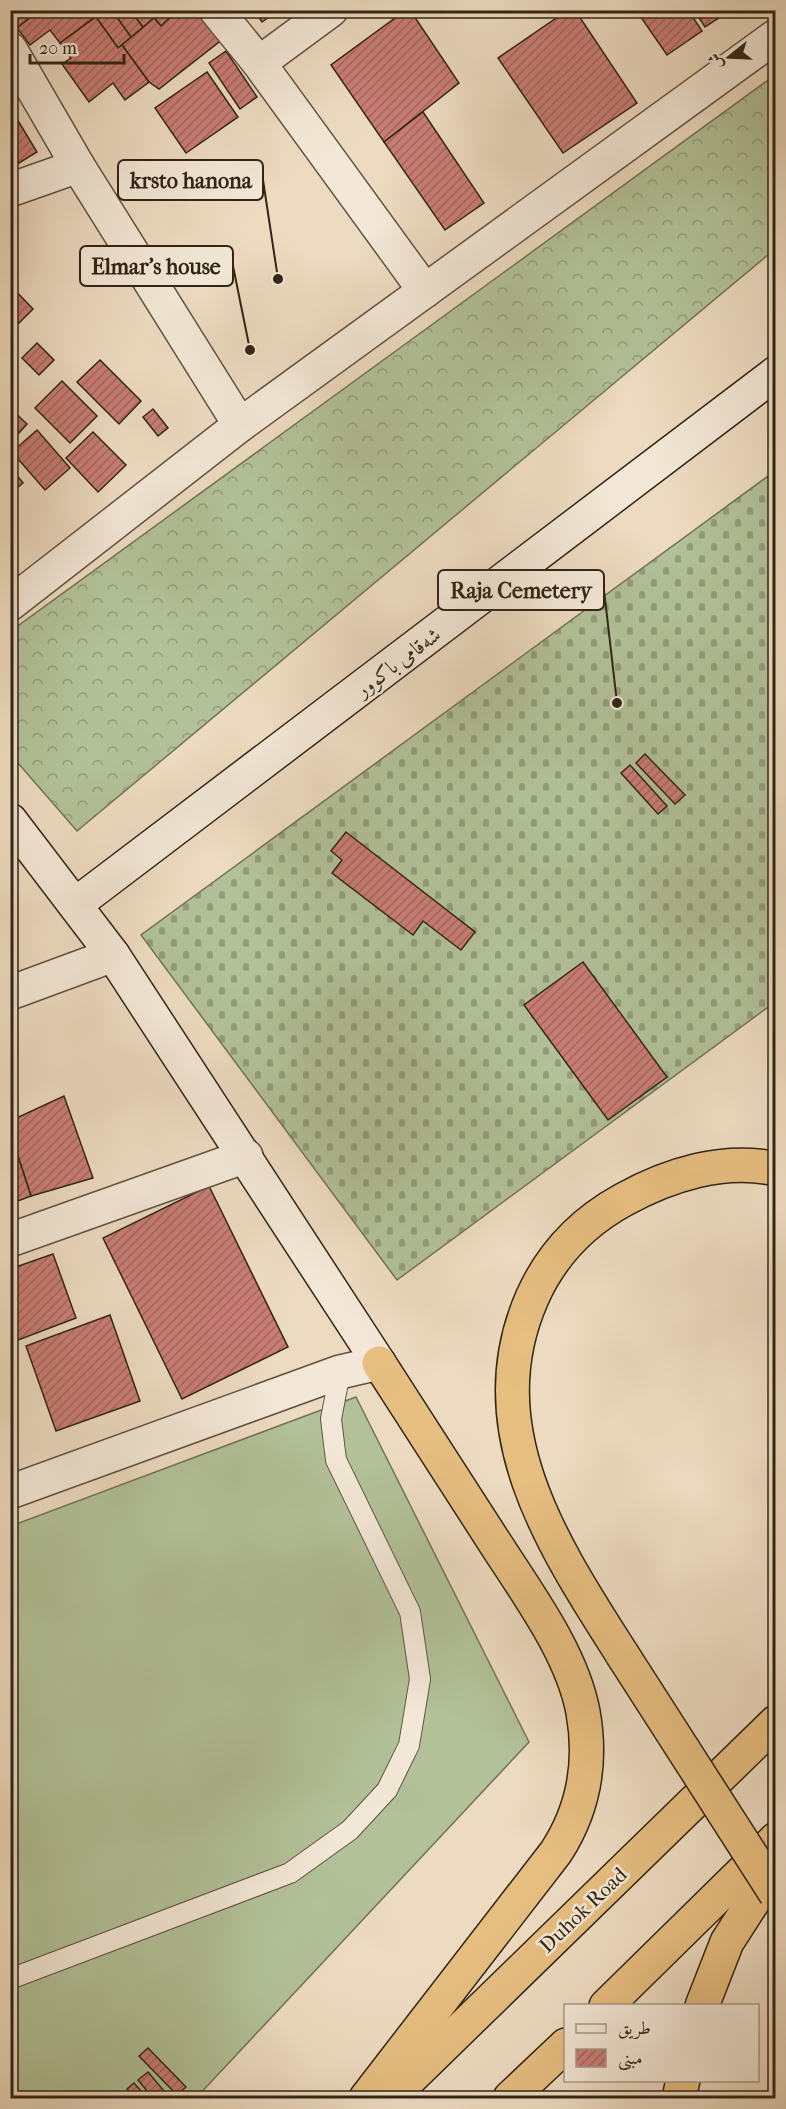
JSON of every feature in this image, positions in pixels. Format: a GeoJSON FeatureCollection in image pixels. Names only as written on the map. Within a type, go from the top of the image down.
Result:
{"type":"FeatureCollection","features":[{"type":"Feature","properties":{"kind":"highway"},"geometry":{"type":"LineString","coordinates":[[776,1169],[734,1166],[697,1170],[663,1181],[605,1210],[579,1230],[558,1254],[537,1287],[522,1321],[515,1352],[511,1388],[514,1427],[524,1468],[554,1542],[622,1654],[776,1894]]}},
{"type":"Feature","properties":{"kind":"highway"},"geometry":{"type":"LineString","coordinates":[[366,2098],[561,1845],[579,1808],[587,1758],[583,1711],[567,1665],[541,1614],[379,1363]]}},
{"type":"Feature","properties":{"kind":"highway"},"geometry":{"type":"LineString","coordinates":[[741,1756],[776,1709]]}},
{"type":"Feature","properties":{"kind":"highway","name":"Duhok Road"},"geometry":{"type":"LineString","coordinates":[[390,2098],[776,1722]]}},
{"type":"Feature","properties":{"kind":"highway"},"geometry":{"type":"LineString","coordinates":[[608,2004],[776,1839]]}},
{"type":"Feature","properties":{"kind":"highway"},"geometry":{"type":"LineString","coordinates":[[703,2004],[727,1942],[776,1866]]}},
{"type":"Feature","properties":{"kind":"highway"},"geometry":{"type":"LineString","coordinates":[[510,2098],[564,2047]]}},
{"type":"Feature","properties":{"kind":"highway"},"geometry":{"type":"LineString","coordinates":[[679,2098],[682,2082]]}},
{"type":"Feature","properties":{"kind":"street"},"geometry":{"type":"LineString","coordinates":[[216,10],[259,63],[425,291]]}},
{"type":"Feature","properties":{"kind":"street"},"geometry":{"type":"LineString","coordinates":[[259,63],[331,10]]}},
{"type":"Feature","properties":{"kind":"street"},"geometry":{"type":"LineString","coordinates":[[10,604],[240,425],[776,36]]}},
{"type":"Feature","properties":{"kind":"street"},"geometry":{"type":"LineString","coordinates":[[10,50],[78,166],[240,425]]}},
{"type":"Feature","properties":{"kind":"street"},"geometry":{"type":"LineString","coordinates":[[10,190],[78,166]]}},
{"type":"Feature","properties":{"kind":"street","name":"شەقامی باکوور"},"geometry":{"type":"LineString","coordinates":[[76,904],[776,373]]}},
{"type":"Feature","properties":{"kind":"street"},"geometry":{"type":"LineString","coordinates":[[10,820],[113,955],[379,1363],[340,1372],[10,1492]]}},
{"type":"Feature","properties":{"kind":"street"},"geometry":{"type":"LineString","coordinates":[[10,993],[113,955]]}},
{"type":"Feature","properties":{"kind":"street"},"geometry":{"type":"LineString","coordinates":[[10,1240],[246,1156]]}},
{"type":"Feature","properties":{"kind":"lane"},"geometry":{"type":"LineString","coordinates":[[10,1979],[290,1873],[350,1830],[387,1790],[409,1745],[420,1679],[410,1612],[336,1460],[331,1419],[340,1372]]}},
{"type":"Feature","properties":{"kind":"green space"},"geometry":{"type":"Polygon","coordinates":[[[775,75],[775,249],[77,831],[11,755],[11,631],[775,75]]]}},
{"type":"Feature","properties":{"kind":"green space"},"geometry":{"type":"Polygon","coordinates":[[[775,471],[775,1002],[397,1280],[141,935],[775,471]]]}},
{"type":"Feature","properties":{"kind":"green space"},"geometry":{"type":"Polygon","coordinates":[[[356,1397],[529,1742],[196,2098],[11,2098],[11,1526],[356,1397]]]}},
{"type":"Feature","properties":{"kind":"building"},"geometry":{"type":"Polygon","coordinates":[[[10,10],[40,10],[17,28],[10,10]]]}},
{"type":"Feature","properties":{"kind":"building"},"geometry":{"type":"Polygon","coordinates":[[[40,10],[104,10],[60,43],[50,30],[30,45],[17,28],[40,10]]]}},
{"type":"Feature","properties":{"kind":"building"},"geometry":{"type":"Polygon","coordinates":[[[104,10],[112,10],[131,37],[118,48],[96,17],[104,10]]]}},
{"type":"Feature","properties":{"kind":"building"},"geometry":{"type":"Polygon","coordinates":[[[112,10],[130,10],[143,27],[131,37],[112,10]]]}},
{"type":"Feature","properties":{"kind":"building"},"geometry":{"type":"Polygon","coordinates":[[[130,10],[148,10],[154,18],[143,27],[130,10]]]}},
{"type":"Feature","properties":{"kind":"building"},"geometry":{"type":"Polygon","coordinates":[[[148,10],[178,10],[161,26],[148,10]]]}},
{"type":"Feature","properties":{"kind":"building"},"geometry":{"type":"Polygon","coordinates":[[[178,10],[203,10],[224,38],[159,89],[149,82],[122,45],[154,18],[161,26],[178,10]]]}},
{"type":"Feature","properties":{"kind":"building"},"geometry":{"type":"Polygon","coordinates":[[[254,10],[279,10],[262,22],[254,10]]]}},
{"type":"Feature","properties":{"kind":"building"},"geometry":{"type":"Polygon","coordinates":[[[406,10],[410,10],[459,83],[384,142],[331,65],[406,10]]]}},
{"type":"Feature","properties":{"kind":"building"},"geometry":{"type":"Polygon","coordinates":[[[568,10],[575,10],[637,103],[563,153],[498,58],[568,10]]]}},
{"type":"Feature","properties":{"kind":"building"},"geometry":{"type":"Polygon","coordinates":[[[636,10],[688,10],[702,31],[667,55],[636,10]]]}},
{"type":"Feature","properties":{"kind":"building"},"geometry":{"type":"Polygon","coordinates":[[[694,10],[731,10],[705,27],[694,10]]]}},
{"type":"Feature","properties":{"kind":"building"},"geometry":{"type":"Polygon","coordinates":[[[96,17],[118,48],[122,45],[149,82],[125,100],[113,83],[89,102],[62,64],[71,58],[60,43],[96,17]]]}},
{"type":"Feature","properties":{"kind":"building"},"geometry":{"type":"Polygon","coordinates":[[[226,51],[257,97],[240,109],[209,63],[226,51]]]}},
{"type":"Feature","properties":{"kind":"building"},"geometry":{"type":"Polygon","coordinates":[[[207,72],[238,117],[186,153],[155,108],[207,72]]]}},
{"type":"Feature","properties":{"kind":"building"},"geometry":{"type":"Polygon","coordinates":[[[423,112],[484,203],[445,230],[384,142],[423,112]]]}},
{"type":"Feature","properties":{"kind":"building"},"geometry":{"type":"Polygon","coordinates":[[[14,114],[37,152],[19,163],[10,149],[10,116],[14,114]]]}},
{"type":"Feature","properties":{"kind":"building"},"geometry":{"type":"Polygon","coordinates":[[[10,286],[33,309],[10,332],[10,286]]]}},
{"type":"Feature","properties":{"kind":"building"},"geometry":{"type":"Polygon","coordinates":[[[37,343],[54,360],[39,375],[22,358],[37,343]]]}},
{"type":"Feature","properties":{"kind":"building"},"geometry":{"type":"Polygon","coordinates":[[[100,360],[141,401],[119,424],[77,382],[100,360]]]}},
{"type":"Feature","properties":{"kind":"building"},"geometry":{"type":"Polygon","coordinates":[[[62,381],[97,416],[70,443],[35,408],[62,381]]]}},
{"type":"Feature","properties":{"kind":"building"},"geometry":{"type":"Polygon","coordinates":[[[10,408],[27,424],[10,443],[10,408]]]}},
{"type":"Feature","properties":{"kind":"building"},"geometry":{"type":"Polygon","coordinates":[[[153,409],[168,428],[158,436],[143,417],[153,409]]]}},
{"type":"Feature","properties":{"kind":"building"},"geometry":{"type":"Polygon","coordinates":[[[37,430],[70,468],[45,490],[12,452],[37,430]]]}},
{"type":"Feature","properties":{"kind":"building"},"geometry":{"type":"Polygon","coordinates":[[[93,432],[126,465],[98,492],[66,458],[93,432]]]}},
{"type":"Feature","properties":{"kind":"building"},"geometry":{"type":"Polygon","coordinates":[[[10,467],[23,483],[10,494],[10,467]]]}},
{"type":"Feature","properties":{"kind":"building"},"geometry":{"type":"Polygon","coordinates":[[[645,754],[685,795],[675,804],[636,763],[645,754]]]}},
{"type":"Feature","properties":{"kind":"building"},"geometry":{"type":"Polygon","coordinates":[[[630,765],[667,806],[658,814],[621,773],[630,765]]]}},
{"type":"Feature","properties":{"kind":"building"},"geometry":{"type":"Polygon","coordinates":[[[346,832],[475,932],[461,950],[423,921],[413,935],[332,873],[342,860],[331,851],[346,832]]]}},
{"type":"Feature","properties":{"kind":"building"},"geometry":{"type":"Polygon","coordinates":[[[583,962],[667,1077],[608,1120],[524,1005],[583,962]]]}},
{"type":"Feature","properties":{"kind":"building"},"geometry":{"type":"Polygon","coordinates":[[[64,1096],[93,1178],[31,1196],[10,1132],[10,1121],[64,1096]]]}},
{"type":"Feature","properties":{"kind":"building"},"geometry":{"type":"Polygon","coordinates":[[[10,1132],[31,1196],[10,1204],[10,1132]]]}},
{"type":"Feature","properties":{"kind":"building"},"geometry":{"type":"Polygon","coordinates":[[[209,1186],[288,1347],[182,1399],[103,1238],[209,1186]]]}},
{"type":"Feature","properties":{"kind":"building"},"geometry":{"type":"Polygon","coordinates":[[[53,1254],[76,1318],[18,1340],[10,1318],[10,1269],[53,1254]]]}},
{"type":"Feature","properties":{"kind":"building"},"geometry":{"type":"Polygon","coordinates":[[[110,1315],[140,1401],[56,1431],[26,1346],[110,1315]]]}},
{"type":"Feature","properties":{"kind":"building"},"geometry":{"type":"Polygon","coordinates":[[[148,2048],[186,2087],[177,2095],[139,2056],[148,2048]]]}},
{"type":"Feature","properties":{"kind":"building"},"geometry":{"type":"Polygon","coordinates":[[[148,2072],[170,2098],[153,2098],[138,2080],[148,2072]]]}},
{"type":"Feature","properties":{"kind":"building"},"geometry":{"type":"Polygon","coordinates":[[[134,2083],[147,2098],[135,2098],[127,2089],[134,2083]]]}},
{"type":"Feature","properties":{"kind":"place","name":"krsto hanona"},"geometry":{"type":"Point","coordinates":[278,279]}},
{"type":"Feature","properties":{"kind":"place","name":"Elmar's house"},"geometry":{"type":"Point","coordinates":[250,350]}},
{"type":"Feature","properties":{"kind":"place","name":"Raja Cemetery"},"geometry":{"type":"Point","coordinates":[617,703]}}]}
